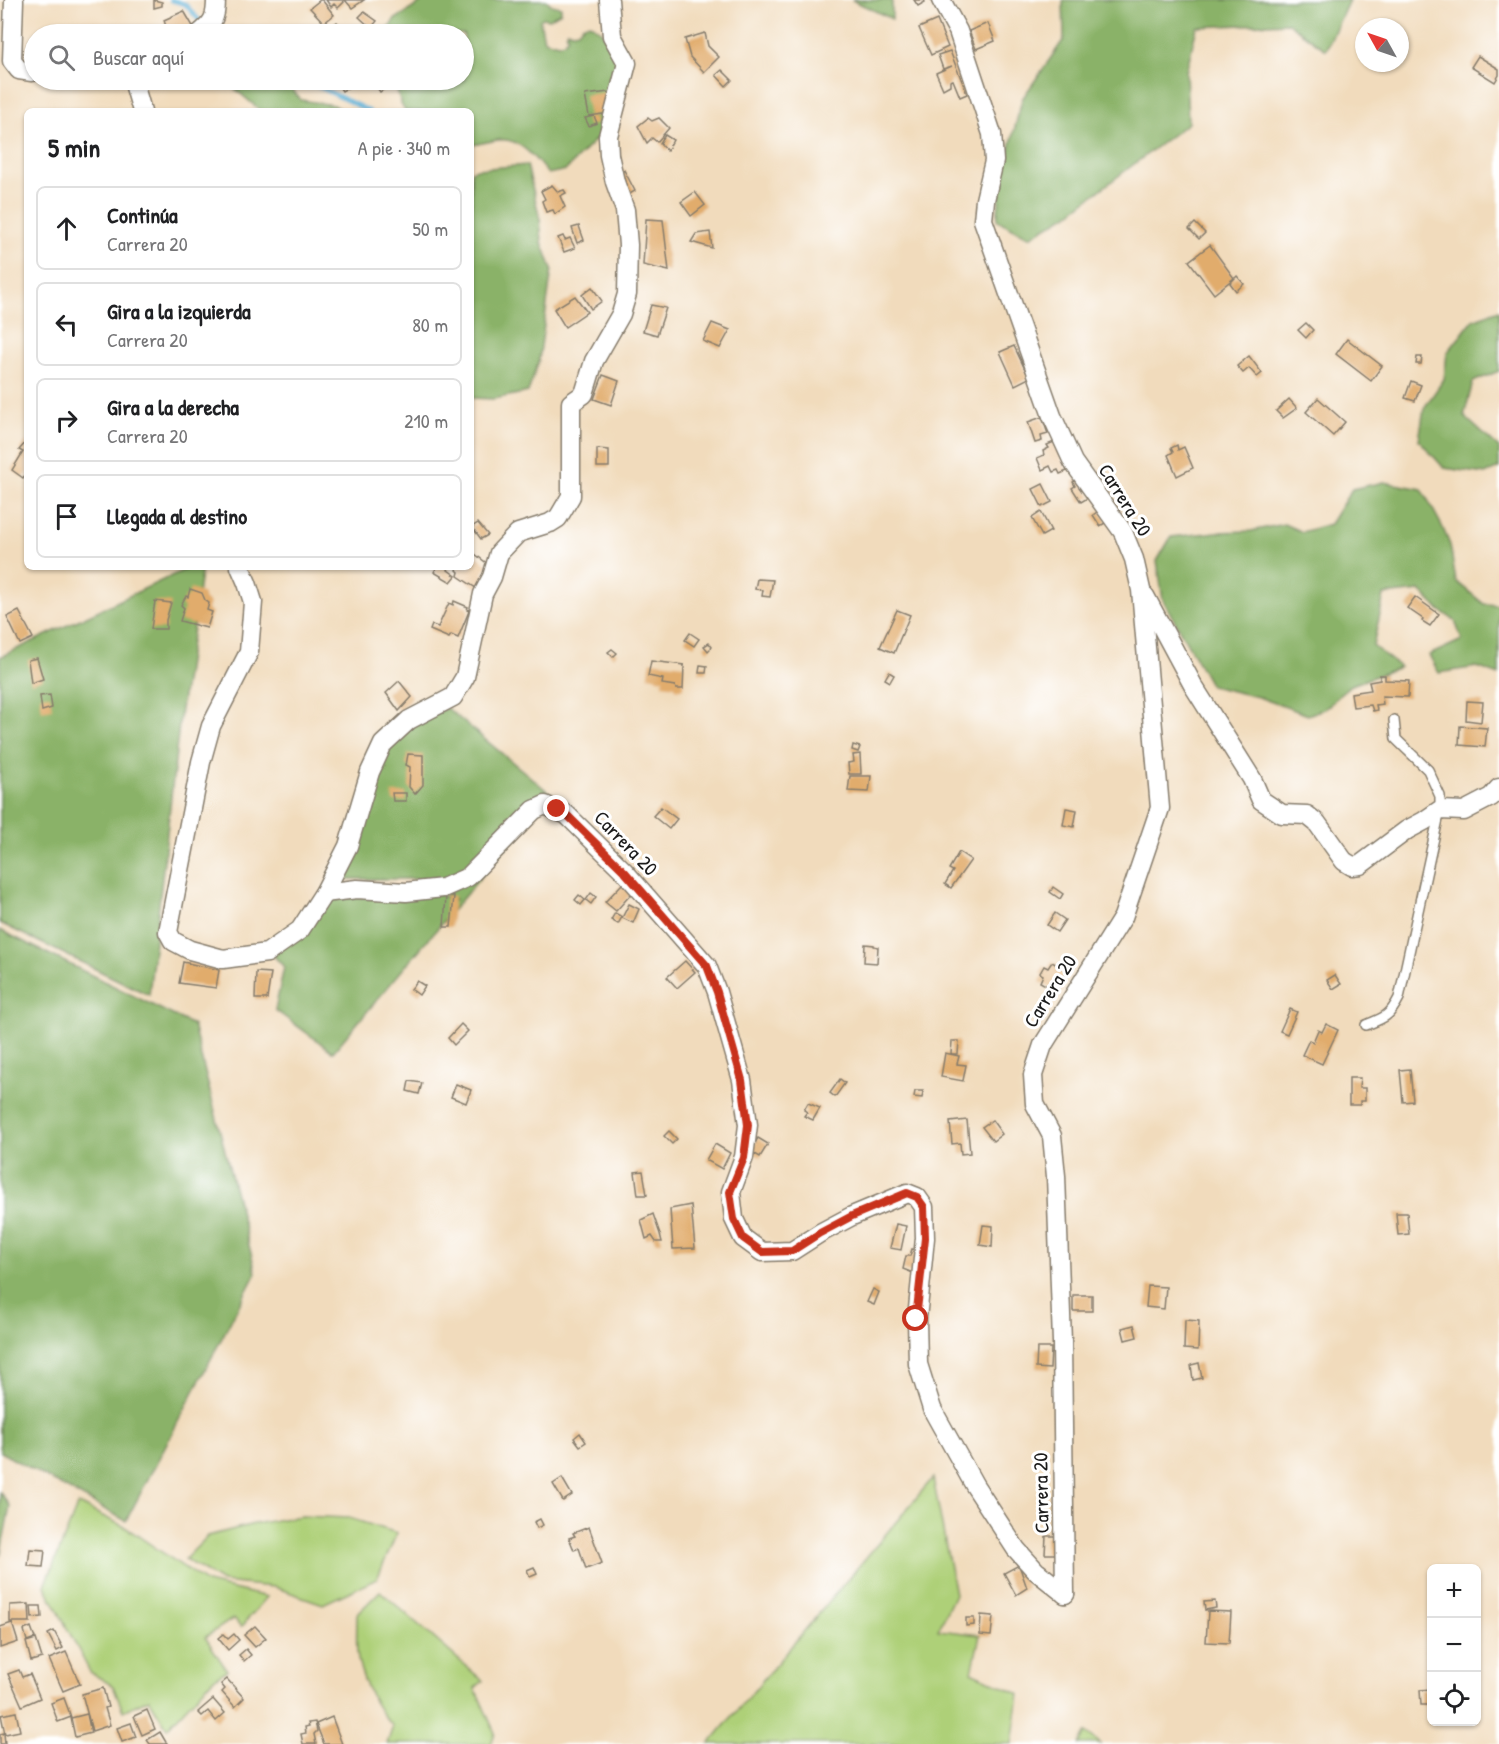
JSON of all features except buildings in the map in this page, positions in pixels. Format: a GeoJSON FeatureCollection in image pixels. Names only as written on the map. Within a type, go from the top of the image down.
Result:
{"type":"FeatureCollection","features":[{"type":"Feature","properties":{"kind":"street"},"geometry":{"type":"LineString","coordinates":[[14,0],[12,61],[19,70],[24,71]]}},
{"type":"Feature","properties":{"kind":"street"},"geometry":{"type":"LineString","coordinates":[[211,24],[216,15],[216,0]]}},
{"type":"Feature","properties":{"kind":"street"},"geometry":{"type":"LineString","coordinates":[[242,570],[253,602],[249,652],[211,726],[201,762],[168,932],[173,941],[190,950],[223,960],[267,953],[300,930],[324,893],[348,846],[370,772],[383,744],[409,720],[453,697],[465,677],[483,594],[492,577],[500,553],[518,533],[550,523],[558,518],[571,496],[571,403],[584,394],[594,361],[621,314],[627,294],[628,245],[625,210],[613,173],[608,136],[627,63],[612,36],[609,0]]}},
{"type":"Feature","properties":{"kind":"street","name":"Carrera 20"},"geometry":{"type":"LineString","coordinates":[[324,893],[357,889],[406,892],[443,888],[468,878],[534,810],[545,805],[567,815],[616,863],[707,966],[717,992],[742,1080],[748,1125],[744,1158],[730,1192],[734,1219],[743,1238],[762,1252],[792,1251],[852,1216],[907,1193],[917,1197],[924,1207],[925,1238],[916,1319],[918,1364],[932,1409],[975,1486],[1016,1549],[1036,1571],[1065,1594],[1062,1342],[1056,1176],[1052,1136],[1035,1104],[1033,1075],[1043,1045],[1123,917],[1160,808],[1141,590],[1134,559],[1123,532],[1073,462],[1052,416],[983,220],[994,161],[992,134],[958,31],[941,0]]}},
{"type":"Feature","properties":{"kind":"street"},"geometry":{"type":"LineString","coordinates":[[136,90],[141,108]]}},
{"type":"Feature","properties":{"kind":"street"},"geometry":{"type":"LineString","coordinates":[[1141,590],[1194,687],[1252,779],[1261,800],[1281,814],[1307,815],[1317,823],[1344,861],[1352,866],[1360,866],[1407,830],[1440,810],[1464,811],[1491,797],[1499,788]]}},
{"type":"Feature","properties":{"kind":"lane"},"geometry":{"type":"LineString","coordinates":[[1366,1025],[1393,1011],[1399,998],[1440,810],[1440,796],[1428,770],[1396,739],[1394,720]]}},
{"type":"Feature","properties":{"kind":"green space"},"geometry":{"type":"Polygon","coordinates":[[[425,0],[546,0],[552,5],[561,7],[561,12],[549,19],[540,20],[544,40],[559,44],[568,37],[566,34],[568,30],[578,31],[589,23],[607,38],[621,59],[604,131],[566,170],[548,174],[533,156],[514,142],[499,140],[474,144],[474,108],[403,108],[397,90],[474,90],[474,24],[392,24],[394,20],[425,0]]]}},
{"type":"Feature","properties":{"kind":"green space"},"geometry":{"type":"Polygon","coordinates":[[[852,0],[892,0],[892,19],[852,0]]]}},
{"type":"Feature","properties":{"kind":"green space"},"geometry":{"type":"Polygon","coordinates":[[[1063,0],[1349,0],[1326,50],[1288,23],[1197,27],[1186,72],[1188,123],[1070,213],[1030,237],[997,220],[1001,184],[1022,99],[1064,39],[1063,0]]]}},
{"type":"Feature","properties":{"kind":"green space"},"geometry":{"type":"Polygon","coordinates":[[[236,90],[292,90],[301,100],[334,105],[339,108],[257,108],[236,90]]]}},
{"type":"Feature","properties":{"kind":"green space"},"geometry":{"type":"Polygon","coordinates":[[[527,165],[540,219],[542,242],[552,269],[539,360],[528,392],[494,399],[474,398],[474,170],[527,165]]]}},
{"type":"Feature","properties":{"kind":"green space"},"geometry":{"type":"Polygon","coordinates":[[[1499,310],[1499,371],[1473,382],[1464,416],[1499,448],[1499,468],[1485,474],[1444,468],[1419,440],[1424,408],[1444,379],[1447,353],[1473,320],[1499,310]]]}},
{"type":"Feature","properties":{"kind":"green space"},"geometry":{"type":"Polygon","coordinates":[[[1384,482],[1422,489],[1450,545],[1456,581],[1484,604],[1499,605],[1499,675],[1477,667],[1439,673],[1429,655],[1462,640],[1455,621],[1438,609],[1420,591],[1384,595],[1373,646],[1400,667],[1349,686],[1326,708],[1308,715],[1258,697],[1211,686],[1163,600],[1157,561],[1171,537],[1251,531],[1284,524],[1302,532],[1330,524],[1352,489],[1384,482]]]}},
{"type":"Feature","properties":{"kind":"green space"},"geometry":{"type":"Polygon","coordinates":[[[184,570],[202,570],[180,716],[149,995],[0,923],[0,657],[184,570]]]}},
{"type":"Feature","properties":{"kind":"green space"},"geometry":{"type":"Polygon","coordinates":[[[447,708],[551,794],[333,1052],[275,1010],[284,967],[273,955],[327,899],[437,894],[456,900],[422,879],[338,879],[375,788],[387,747],[416,720],[447,708]]]}},
{"type":"Feature","properties":{"kind":"green space"},"geometry":{"type":"Polygon","coordinates":[[[0,930],[193,1025],[256,1273],[126,1521],[0,1452],[0,930]]]}},
{"type":"Feature","properties":{"kind":"green space"},"geometry":{"type":"Polygon","coordinates":[[[933,1478],[955,1594],[938,1630],[980,1635],[972,1672],[1019,1694],[1012,1744],[709,1744],[933,1478]]]}},
{"type":"Feature","properties":{"kind":"green space"},"geometry":{"type":"Polygon","coordinates":[[[0,1492],[10,1506],[0,1557],[0,1492]]]}},
{"type":"Feature","properties":{"kind":"green space"},"geometry":{"type":"Polygon","coordinates":[[[78,1504],[125,1527],[207,1583],[267,1597],[241,1627],[234,1618],[205,1637],[227,1670],[213,1679],[167,1728],[149,1699],[123,1711],[113,1686],[90,1672],[45,1586],[78,1504]]]}},
{"type":"Feature","properties":{"kind":"green space"},"geometry":{"type":"Polygon","coordinates":[[[301,1516],[349,1518],[397,1533],[377,1579],[323,1604],[274,1587],[222,1582],[185,1559],[208,1536],[254,1524],[301,1516]]]}},
{"type":"Feature","properties":{"kind":"green space"},"geometry":{"type":"Polygon","coordinates":[[[380,1591],[483,1681],[475,1688],[495,1733],[491,1744],[387,1744],[393,1726],[380,1712],[369,1692],[358,1661],[357,1647],[357,1614],[380,1591]]]}},
{"type":"Feature","properties":{"kind":"green space"},"geometry":{"type":"Polygon","coordinates":[[[1086,1732],[1101,1744],[1079,1744],[1086,1732]]]}},
{"type":"Feature","properties":{"kind":"waterway"},"geometry":{"type":"LineString","coordinates":[[171,0],[185,4],[199,20],[205,23]]}},
{"type":"Feature","properties":{"kind":"waterway"},"geometry":{"type":"LineString","coordinates":[[326,90],[363,108]]}},
{"type":"Feature","properties":{"kind":"route"},"geometry":{"type":"LineString","coordinates":[[557,809],[567,815],[624,871],[707,966],[717,992],[742,1080],[748,1125],[744,1158],[730,1192],[734,1219],[743,1238],[762,1252],[792,1251],[852,1216],[889,1200],[907,1193],[917,1197],[924,1207],[925,1238],[916,1319]]}}]}
